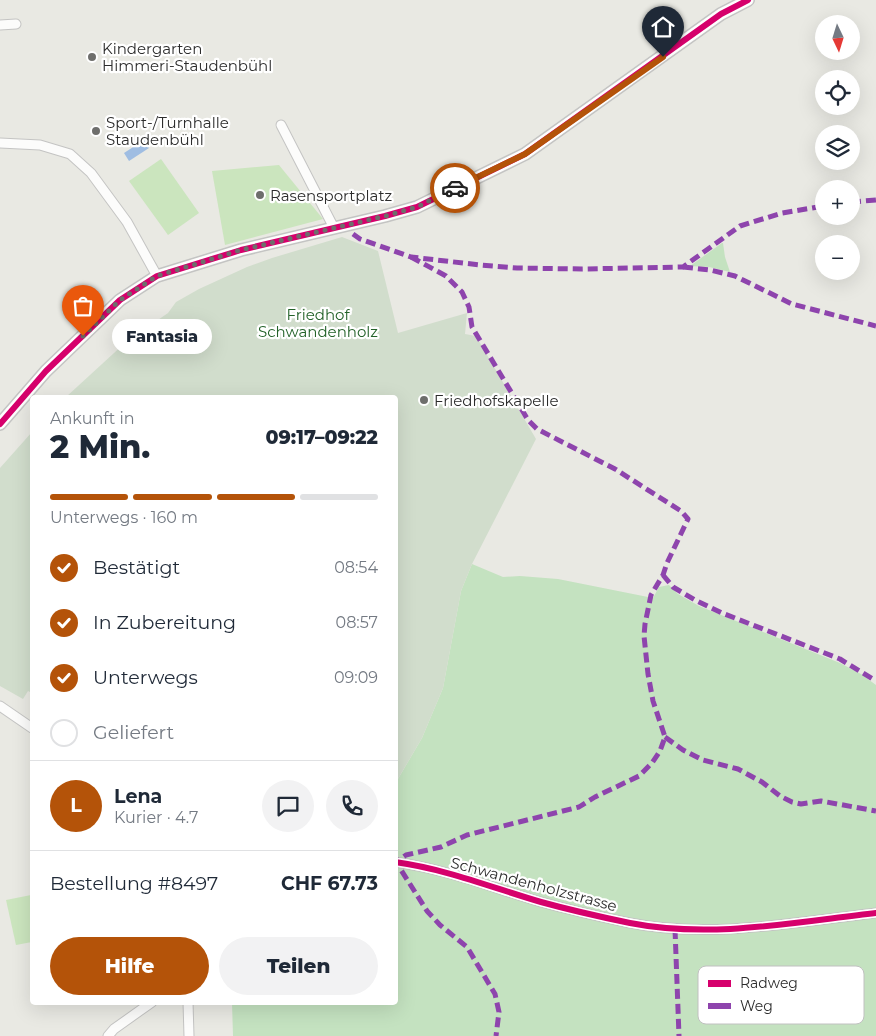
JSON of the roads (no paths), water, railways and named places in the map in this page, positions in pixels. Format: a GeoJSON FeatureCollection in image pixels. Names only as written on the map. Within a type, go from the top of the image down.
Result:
{"type":"FeatureCollection","features":[{"type":"Feature","properties":{"kind":"street"},"geometry":{"type":"LineString","coordinates":[[0,424],[46,371],[120,300],[157,276],[241,250],[417,207],[525,154],[722,14],[748,0]]}},
{"type":"Feature","properties":{"kind":"street"},"geometry":{"type":"LineString","coordinates":[[0,25],[16,24]]}},
{"type":"Feature","properties":{"kind":"street"},"geometry":{"type":"LineString","coordinates":[[281,125],[334,228]]}},
{"type":"Feature","properties":{"kind":"street"},"geometry":{"type":"LineString","coordinates":[[0,143],[40,145],[70,154],[91,173],[122,215],[157,276]]}},
{"type":"Feature","properties":{"kind":"street"},"geometry":{"type":"LineString","coordinates":[[0,706],[30,727]]}},
{"type":"Feature","properties":{"kind":"street","name":"Schwandenholzstrasse"},"geometry":{"type":"LineString","coordinates":[[398,862],[414,864],[454,874],[542,902],[631,923],[675,929],[748,928],[876,913]]}},
{"type":"Feature","properties":{"kind":"street"},"geometry":{"type":"LineString","coordinates":[[108,1036],[114,1029],[148,1005]]}},
{"type":"Feature","properties":{"kind":"street"},"geometry":{"type":"LineString","coordinates":[[188,1005],[190,1036]]}},
{"type":"Feature","properties":{"kind":"water"},"geometry":{"type":"Polygon","coordinates":[[[144,140],[149,148],[129,161],[124,153],[144,140]]]}},
{"type":"Feature","properties":{"kind":"place","name":"Kindergarten Himmeri-Staudenbühl"},"geometry":{"type":"Point","coordinates":[92,57]}},
{"type":"Feature","properties":{"kind":"place","name":"Sport-/Turnhalle Staudenbühl"},"geometry":{"type":"Point","coordinates":[96,131]}},
{"type":"Feature","properties":{"kind":"place","name":"Rasensportplatz"},"geometry":{"type":"Point","coordinates":[260,195]}},
{"type":"Feature","properties":{"kind":"place","name":"Fantasia"},"geometry":{"type":"Point","coordinates":[83,336]}},
{"type":"Feature","properties":{"kind":"place","name":"Friedhofskapelle"},"geometry":{"type":"Point","coordinates":[424,400]}},
{"type":"Feature","properties":{"kind":"park label","name":"Friedhof Schwandenholz"},"geometry":{"type":"Point","coordinates":[318,322]}}]}
